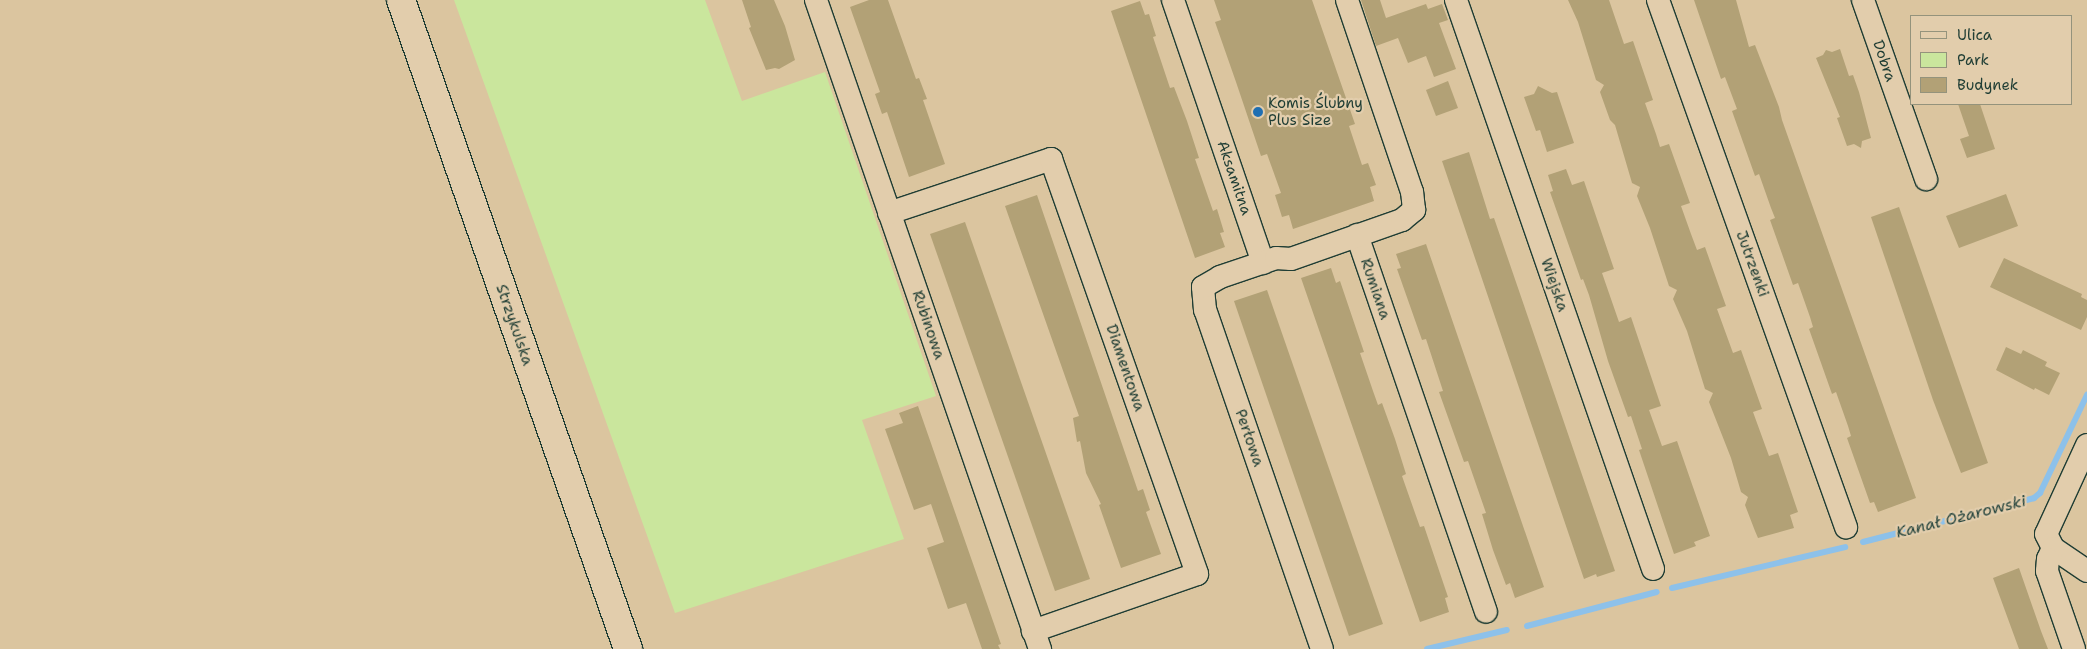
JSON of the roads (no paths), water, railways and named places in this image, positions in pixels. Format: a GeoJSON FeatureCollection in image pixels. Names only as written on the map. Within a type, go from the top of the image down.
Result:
{"type":"FeatureCollection","features":[{"type":"Feature","properties":{"kind":"street","name":"Strzykulska"},"geometry":{"type":"LineString","coordinates":[[401,0],[628,649]]}},
{"type":"Feature","properties":{"kind":"street","name":"Rubinowa"},"geometry":{"type":"LineString","coordinates":[[816,0],[1037,640]]}},
{"type":"Feature","properties":{"kind":"street","name":"Aksamitna"},"geometry":{"type":"LineString","coordinates":[[1173,0],[1263,263]]}},
{"type":"Feature","properties":{"kind":"street"},"geometry":{"type":"LineString","coordinates":[[1263,263],[1276,258],[1291,259],[1402,220],[1414,210],[1412,192],[1347,0]]}},
{"type":"Feature","properties":{"kind":"street","name":"Wiejska"},"geometry":{"type":"LineString","coordinates":[[1456,0],[1653,569]]}},
{"type":"Feature","properties":{"kind":"street","name":"Jutrzenki"},"geometry":{"type":"LineString","coordinates":[[1658,0],[1846,527]]}},
{"type":"Feature","properties":{"kind":"street","name":"Dobra"},"geometry":{"type":"LineString","coordinates":[[1863,0],[1926,179]]}},
{"type":"Feature","properties":{"kind":"street","name":"Diamentowa"},"geometry":{"type":"LineString","coordinates":[[889,213],[1051,159],[1197,574],[1037,640]]}},
{"type":"Feature","properties":{"kind":"street","name":"Rumiana"},"geometry":{"type":"LineString","coordinates":[[1356,235],[1486,612]]}},
{"type":"Feature","properties":{"kind":"street","name":"Perłowa"},"geometry":{"type":"LineString","coordinates":[[1263,263],[1220,277],[1203,287],[1205,310],[1322,649]]}},
{"type":"Feature","properties":{"kind":"street"},"geometry":{"type":"LineString","coordinates":[[2074,649],[2047,571],[2050,543],[2046,530],[2087,445]]}},
{"type":"Feature","properties":{"kind":"street"},"geometry":{"type":"LineString","coordinates":[[2050,543],[2087,571]]}},
{"type":"Feature","properties":{"kind":"waterway","name":"Kanał Ożarowski"},"geometry":{"type":"LineString","coordinates":[[1863,542],[2034,498],[2040,493],[2087,395]]}},
{"type":"Feature","properties":{"kind":"waterway","name":"Kanał Ożarowski"},"geometry":{"type":"LineString","coordinates":[[1672,588],[1845,547]]}},
{"type":"Feature","properties":{"kind":"waterway","name":"Kanał Ożarowski"},"geometry":{"type":"LineString","coordinates":[[1527,626],[1657,592]]}},
{"type":"Feature","properties":{"kind":"waterway","name":"Kanał Ożarowski"},"geometry":{"type":"LineString","coordinates":[[1427,649],[1507,630]]}},
{"type":"Feature","properties":{"kind":"place","name":"Komis Ślubny Plus Size"},"geometry":{"type":"Point","coordinates":[1258,112]}}]}
